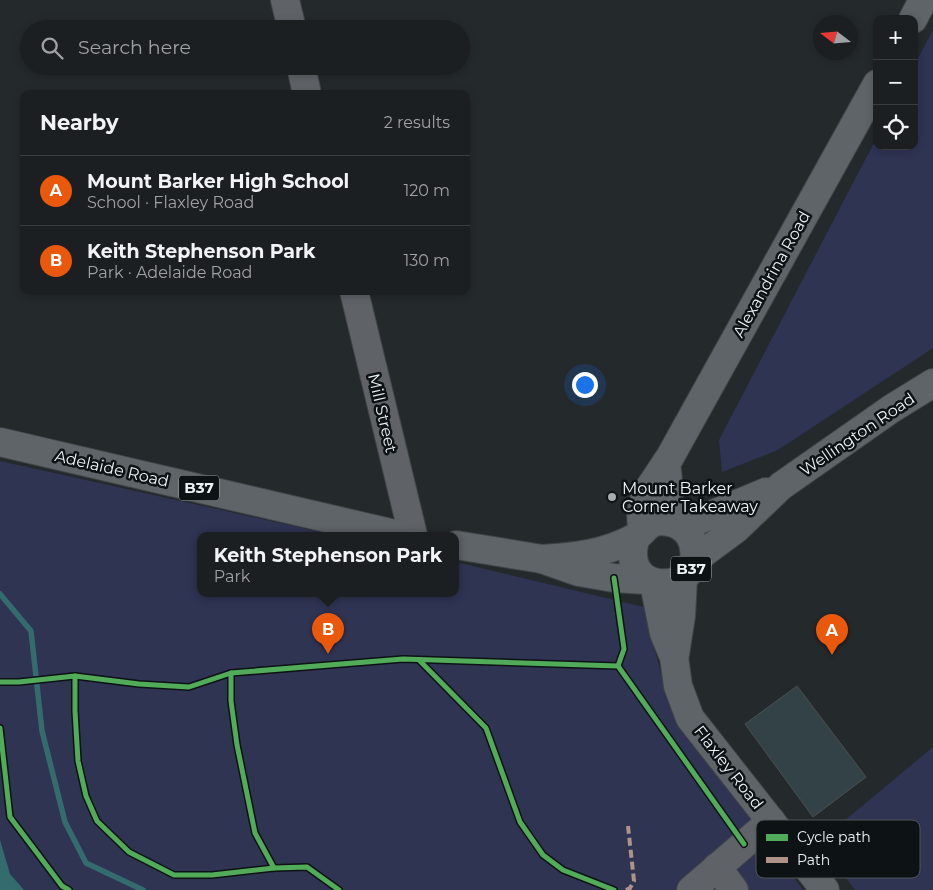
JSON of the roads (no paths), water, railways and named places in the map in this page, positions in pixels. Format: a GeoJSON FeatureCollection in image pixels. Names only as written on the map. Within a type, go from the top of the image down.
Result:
{"type":"FeatureCollection","features":[{"type":"Feature","properties":{"kind":"main road"},"geometry":{"type":"LineString","coordinates":[[915,15],[924,0]]}},
{"type":"Feature","properties":{"kind":"main road","name":"Alexandrina Road"},"geometry":{"type":"LineString","coordinates":[[639,534],[646,494],[666,463],[873,91]]}},
{"type":"Feature","properties":{"kind":"main road","name":"Wellington Road"},"geometry":{"type":"LineString","coordinates":[[689,569],[736,529],[781,486],[891,409],[933,383]]}},
{"type":"Feature","properties":{"kind":"main road","name":"Adelaide Road"},"geometry":{"type":"LineString","coordinates":[[0,442],[386,532]]}},
{"type":"Feature","properties":{"kind":"main road"},"geometry":{"type":"LineString","coordinates":[[666,463],[670,485],[669,506],[677,525]]}},
{"type":"Feature","properties":{"kind":"main road","name":"Wellington Road"},"geometry":{"type":"LineString","coordinates":[[677,525],[781,486]]}},
{"type":"Feature","properties":{"kind":"main road","name":"B37"},"geometry":{"type":"LineString","coordinates":[[459,546],[542,559],[579,572],[614,578],[650,581],[665,585],[689,569],[693,542],[689,534],[677,525],[656,522],[639,534],[605,550],[581,557],[542,559]]}},
{"type":"Feature","properties":{"kind":"main road"},"geometry":{"type":"LineString","coordinates":[[639,534],[632,548],[633,560],[638,572],[650,581]]}},
{"type":"Feature","properties":{"kind":"main road","name":"Flaxley Road"},"geometry":{"type":"LineString","coordinates":[[674,657],[689,569]]}},
{"type":"Feature","properties":{"kind":"main road","name":"Flaxley Road"},"geometry":{"type":"LineString","coordinates":[[650,581],[664,633],[674,657],[678,686],[690,718],[770,820]]}},
{"type":"Feature","properties":{"kind":"main road","name":"Flaxley Road"},"geometry":{"type":"LineString","coordinates":[[816,878],[825,890]]}},
{"type":"Feature","properties":{"kind":"street"},"geometry":{"type":"LineString","coordinates":[[285,0],[290,20]]}},
{"type":"Feature","properties":{"kind":"street"},"geometry":{"type":"LineString","coordinates":[[303,75],[306,90]]}},
{"type":"Feature","properties":{"kind":"street","name":"Mill Street"},"geometry":{"type":"LineString","coordinates":[[355,295],[411,532]]}},
{"type":"Feature","properties":{"kind":"street"},"geometry":{"type":"LineString","coordinates":[[690,890],[756,834]]}},
{"type":"Feature","properties":{"kind":"street"},"geometry":{"type":"LineString","coordinates":[[717,867],[734,890]]}},
{"type":"Feature","properties":{"kind":"waterway"},"geometry":{"type":"LineString","coordinates":[[0,594],[31,631],[42,731],[65,822],[86,863],[143,890]]}},
{"type":"Feature","properties":{"kind":"place","name":"Mount Barker Corner Takeaway"},"geometry":{"type":"Point","coordinates":[612,497]}},
{"type":"Feature","properties":{"kind":"place","name":"Keith Stephenson Park"},"geometry":{"type":"Point","coordinates":[328,654]}},
{"type":"Feature","properties":{"kind":"place","name":"Mount Barker High School"},"geometry":{"type":"Point","coordinates":[832,655]}}]}
